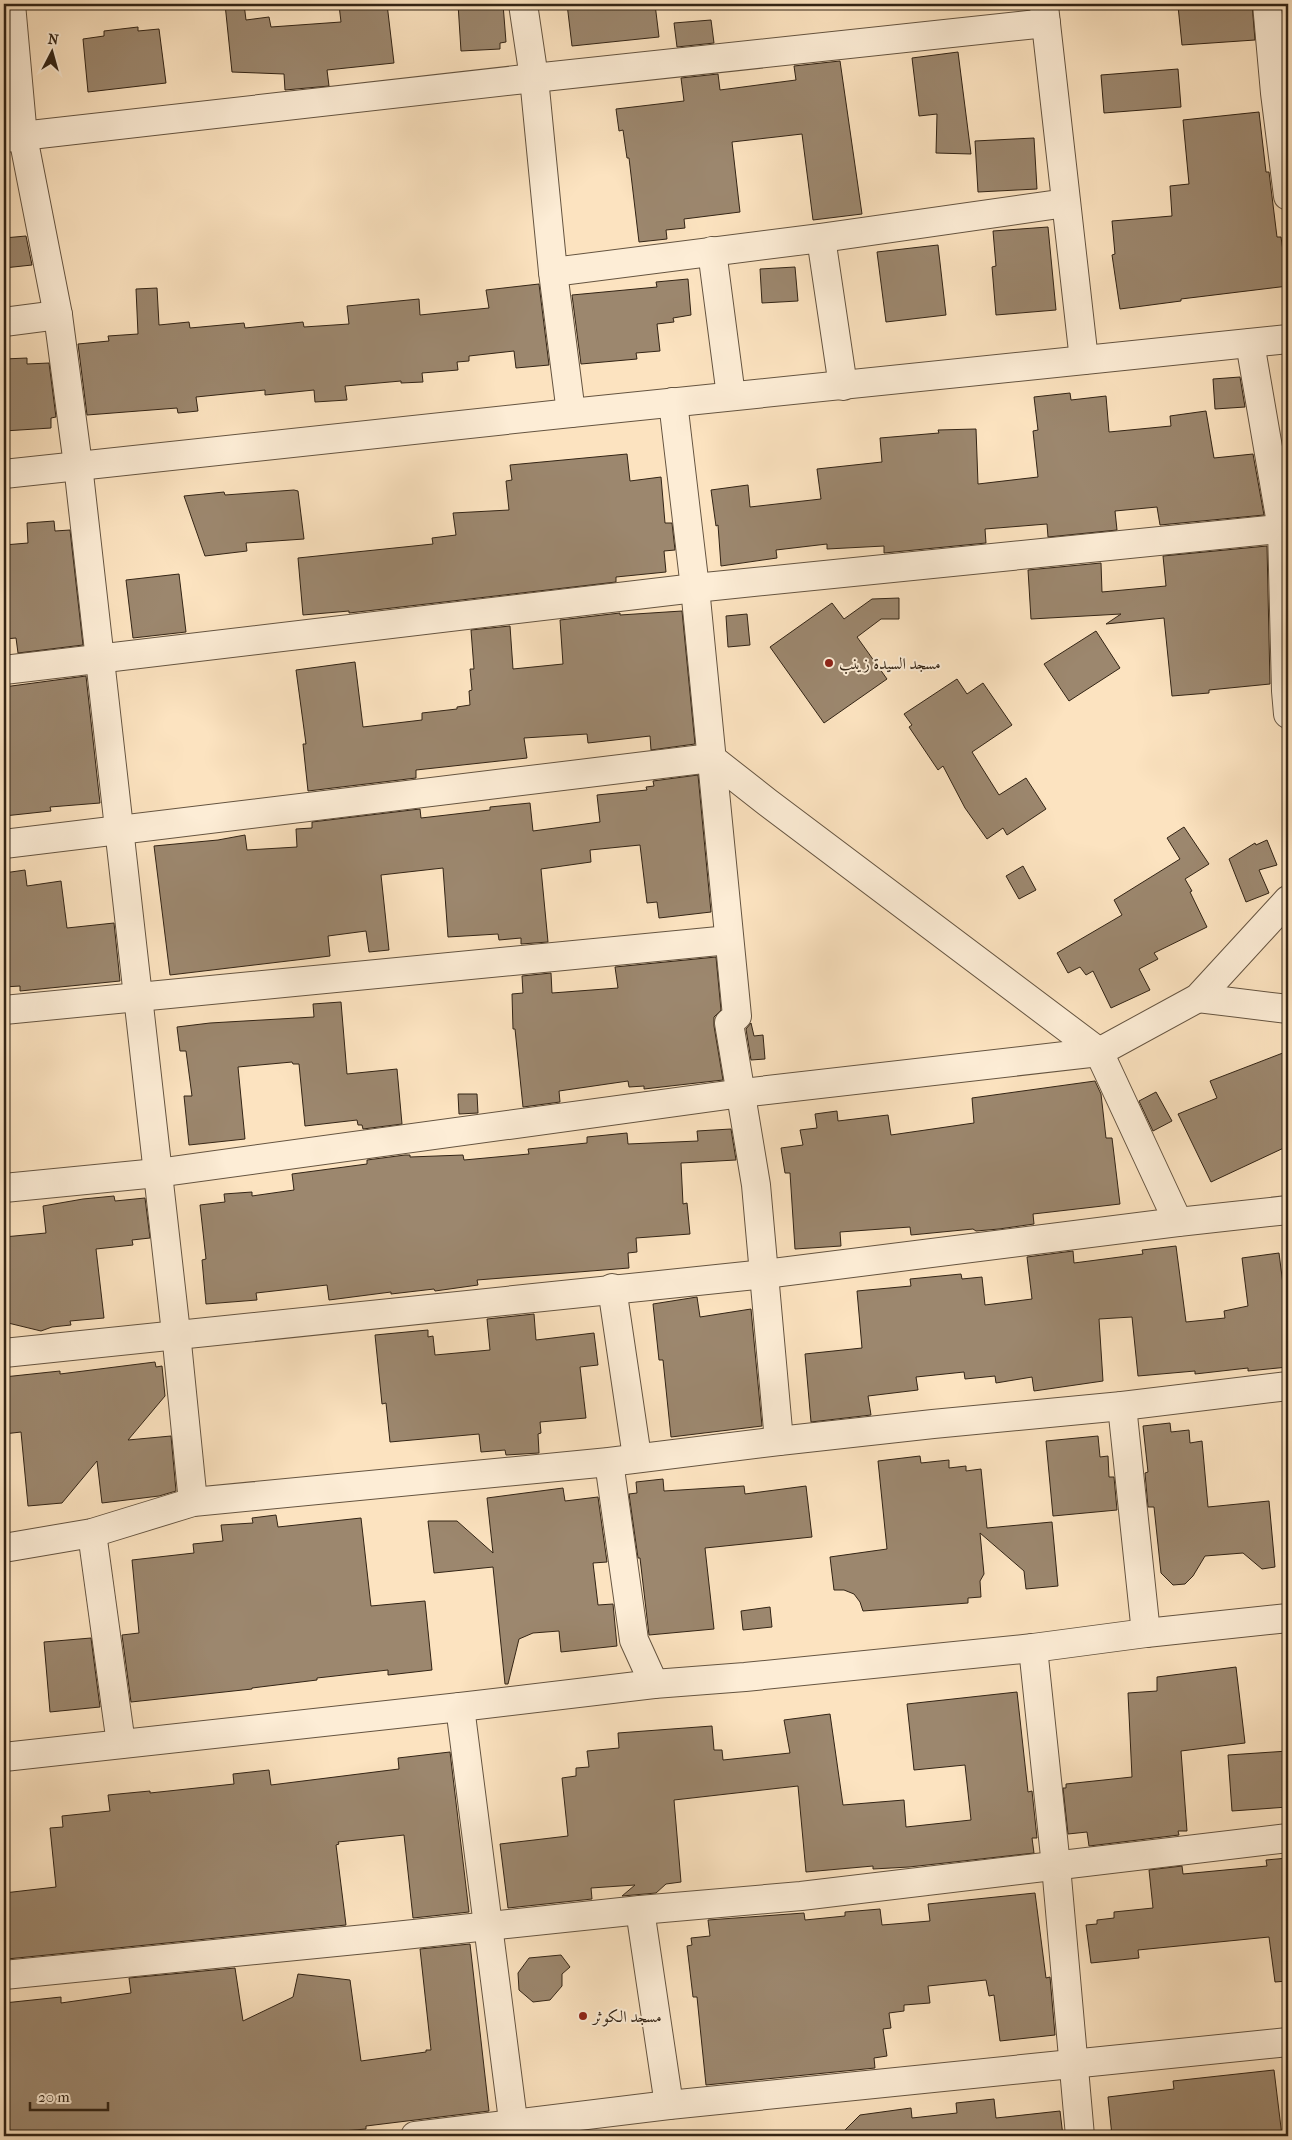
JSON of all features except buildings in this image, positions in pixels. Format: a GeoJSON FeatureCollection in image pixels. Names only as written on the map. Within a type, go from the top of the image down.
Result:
{"type":"FeatureCollection","features":[{"type":"Feature","properties":{"kind":"street"},"geometry":{"type":"LineString","coordinates":[[11,4],[13,138],[58,315],[78,465],[176,1333],[193,1502]]}},
{"type":"Feature","properties":{"kind":"street"},"geometry":{"type":"LineString","coordinates":[[523,4],[534,78],[553,272],[571,413]]}},
{"type":"Feature","properties":{"kind":"street"},"geometry":{"type":"LineString","coordinates":[[1267,4],[1282,92],[1288,196]]}},
{"type":"Feature","properties":{"kind":"street"},"geometry":{"type":"LineString","coordinates":[[13,138],[534,78],[1045,13],[1084,360]]}},
{"type":"Feature","properties":{"kind":"street"},"geometry":{"type":"LineString","coordinates":[[553,272],[712,250],[821,238],[1066,203]]}},
{"type":"Feature","properties":{"kind":"street"},"geometry":{"type":"LineString","coordinates":[[821,238],[844,386]]}},
{"type":"Feature","properties":{"kind":"street"},"geometry":{"type":"LineString","coordinates":[[712,250],[731,396]]}},
{"type":"Feature","properties":{"kind":"street"},"geometry":{"type":"LineString","coordinates":[[4,322],[58,315]]}},
{"type":"Feature","properties":{"kind":"street"},"geometry":{"type":"LineString","coordinates":[[4,474],[673,402],[1288,340]]}},
{"type":"Feature","properties":{"kind":"street"},"geometry":{"type":"LineString","coordinates":[[1250,343],[1285,529],[1287,698]]}},
{"type":"Feature","properties":{"kind":"street"},"geometry":{"type":"LineString","coordinates":[[673,402],[695,588],[738,1016],[729,1023],[756,1185],[779,1441]]}},
{"type":"Feature","properties":{"kind":"street"},"geometry":{"type":"LineString","coordinates":[[4,670],[695,588],[1285,529]]}},
{"type":"Feature","properties":{"kind":"street"},"geometry":{"type":"LineString","coordinates":[[4,844],[711,758],[1099,1052],[1178,1222]]}},
{"type":"Feature","properties":{"kind":"street"},"geometry":{"type":"LineString","coordinates":[[4,1188],[157,1173],[742,1093],[1099,1052],[1198,998],[1288,900]]}},
{"type":"Feature","properties":{"kind":"street"},"geometry":{"type":"LineString","coordinates":[[4,1010],[729,940]]}},
{"type":"Feature","properties":{"kind":"street"},"geometry":{"type":"LineString","coordinates":[[1198,998],[1288,1009]]}},
{"type":"Feature","properties":{"kind":"street"},"geometry":{"type":"LineString","coordinates":[[4,1352],[612,1288],[765,1274],[1288,1210]]}},
{"type":"Feature","properties":{"kind":"street"},"geometry":{"type":"LineString","coordinates":[[612,1288],[637,1457]]}},
{"type":"Feature","properties":{"kind":"street"},"geometry":{"type":"LineString","coordinates":[[4,1548],[92,1534],[193,1502],[610,1462],[637,1457],[779,1441],[1122,1406],[1288,1386]]}},
{"type":"Feature","properties":{"kind":"street"},"geometry":{"type":"LineString","coordinates":[[1122,1406],[1146,1634]]}},
{"type":"Feature","properties":{"kind":"street"},"geometry":{"type":"LineString","coordinates":[[610,1462],[634,1640],[654,1684]]}},
{"type":"Feature","properties":{"kind":"street"},"geometry":{"type":"LineString","coordinates":[[92,1534],[121,1744]]}},
{"type":"Feature","properties":{"kind":"street"},"geometry":{"type":"LineString","coordinates":[[4,1757],[654,1684],[745,1677],[1033,1648],[1288,1618]]}},
{"type":"Feature","properties":{"kind":"street"},"geometry":{"type":"LineString","coordinates":[[1033,1648],[1056,1866],[1080,2136]]}},
{"type":"Feature","properties":{"kind":"street"},"geometry":{"type":"LineString","coordinates":[[460,1707],[514,2130]]}},
{"type":"Feature","properties":{"kind":"street"},"geometry":{"type":"LineString","coordinates":[[4,1974],[640,1910],[801,1896],[1288,1838]]}},
{"type":"Feature","properties":{"kind":"street"},"geometry":{"type":"LineString","coordinates":[[640,1910],[670,2105]]}},
{"type":"Feature","properties":{"kind":"street"},"geometry":{"type":"LineString","coordinates":[[415,2136],[514,2130],[670,2105],[1288,2042]]}},
{"type":"Feature","properties":{"kind":"place","name":"مسجد السيدة زينب"},"geometry":{"type":"Point","coordinates":[829,663]}},
{"type":"Feature","properties":{"kind":"place","name":"مسجد الكوثر"},"geometry":{"type":"Point","coordinates":[583,2016]}}]}
